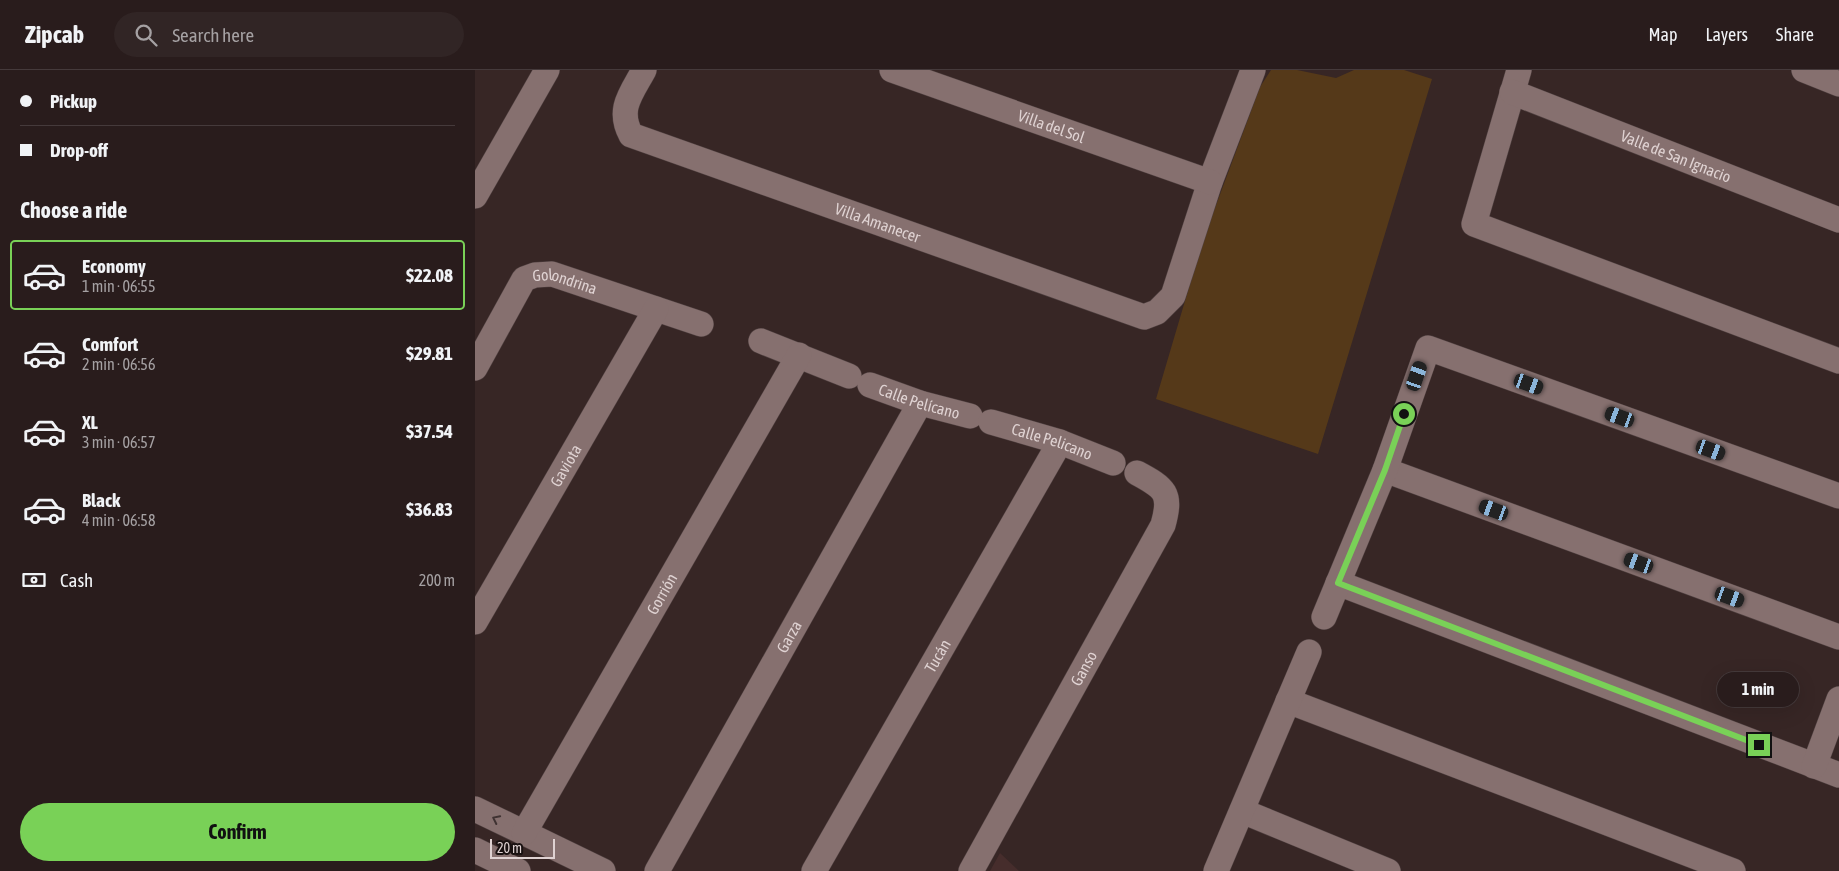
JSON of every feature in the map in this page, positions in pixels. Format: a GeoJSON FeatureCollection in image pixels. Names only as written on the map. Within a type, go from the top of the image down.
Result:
{"type":"FeatureCollection","features":[{"type":"Feature","properties":{"kind":"street"},"geometry":{"type":"LineString","coordinates":[[475,196],[547,70]]}},
{"type":"Feature","properties":{"kind":"street","name":"Villa Amanecer"},"geometry":{"type":"LineString","coordinates":[[644,70],[625,105],[626,126],[631,136],[1144,317],[1157,312],[1173,296],[1211,182]]}},
{"type":"Feature","properties":{"kind":"street","name":"Villa del Sol"},"geometry":{"type":"LineString","coordinates":[[892,70],[1211,182]]}},
{"type":"Feature","properties":{"kind":"street"},"geometry":{"type":"LineString","coordinates":[[1211,182],[1253,70]]}},
{"type":"Feature","properties":{"kind":"street"},"geometry":{"type":"LineString","coordinates":[[1804,70],[1839,84]]}},
{"type":"Feature","properties":{"kind":"street"},"geometry":{"type":"LineString","coordinates":[[1516,81],[1474,224],[1839,361]]}},
{"type":"Feature","properties":{"kind":"street","name":"Valle de San Ignacio"},"geometry":{"type":"LineString","coordinates":[[1516,81],[1839,220]]}},
{"type":"Feature","properties":{"kind":"street","name":"Golondrina"},"geometry":{"type":"LineString","coordinates":[[475,368],[525,279],[535,275],[553,274],[701,324]]}},
{"type":"Feature","properties":{"kind":"street","name":"Gaviota"},"geometry":{"type":"LineString","coordinates":[[475,622],[656,309]]}},
{"type":"Feature","properties":{"kind":"street","name":"Calle Pelícano"},"geometry":{"type":"LineString","coordinates":[[761,340],[920,403],[980,419]]}},
{"type":"Feature","properties":{"kind":"street"},"geometry":{"type":"LineString","coordinates":[[1324,617],[1385,470],[1428,348],[1839,496]]}},
{"type":"Feature","properties":{"kind":"street","name":"Gorrión"},"geometry":{"type":"LineString","coordinates":[[524,833],[799,355]]}},
{"type":"Feature","properties":{"kind":"street","name":"Garza"},"geometry":{"type":"LineString","coordinates":[[657,871],[920,403]]}},
{"type":"Feature","properties":{"kind":"street","name":"Calle Pelicano"},"geometry":{"type":"LineString","coordinates":[[980,419],[1060,442],[1113,463]]}},
{"type":"Feature","properties":{"kind":"street","name":"Tucán"},"geometry":{"type":"LineString","coordinates":[[813,871],[1060,442]]}},
{"type":"Feature","properties":{"kind":"street"},"geometry":{"type":"LineString","coordinates":[[1385,470],[1839,637]]}},
{"type":"Feature","properties":{"kind":"street","name":"Ganso"},"geometry":{"type":"LineString","coordinates":[[971,871],[1163,526],[1168,508],[1166,495],[1157,483],[1137,473]]}},
{"type":"Feature","properties":{"kind":"street"},"geometry":{"type":"LineString","coordinates":[[1338,583],[1839,776]]}},
{"type":"Feature","properties":{"kind":"street"},"geometry":{"type":"LineString","coordinates":[[1216,871],[1309,652]]}},
{"type":"Feature","properties":{"kind":"street"},"geometry":{"type":"LineString","coordinates":[[1814,766],[1839,699]]}},
{"type":"Feature","properties":{"kind":"street"},"geometry":{"type":"LineString","coordinates":[[1288,701],[1733,871]]}},
{"type":"Feature","properties":{"kind":"street"},"geometry":{"type":"LineString","coordinates":[[475,809],[603,871]]}},
{"type":"Feature","properties":{"kind":"street"},"geometry":{"type":"LineString","coordinates":[[1242,811],[1388,871]]}},
{"type":"Feature","properties":{"kind":"shaded area"},"geometry":{"type":"Polygon","coordinates":[[[1271,70],[1297,70],[1336,78],[1354,70],[1404,70],[1432,79],[1318,454],[1156,399],[1203,240],[1260,87],[1271,70]]]}},
{"type":"Feature","properties":{"kind":"shaded area"},"geometry":{"type":"Polygon","coordinates":[[[1000,853],[1019,871],[990,871],[1000,853]]]}},
{"type":"Feature","properties":{"kind":"route"},"geometry":{"type":"LineString","coordinates":[[1404,414],[1385,470],[1338,583],[1759,745]]}}]}
